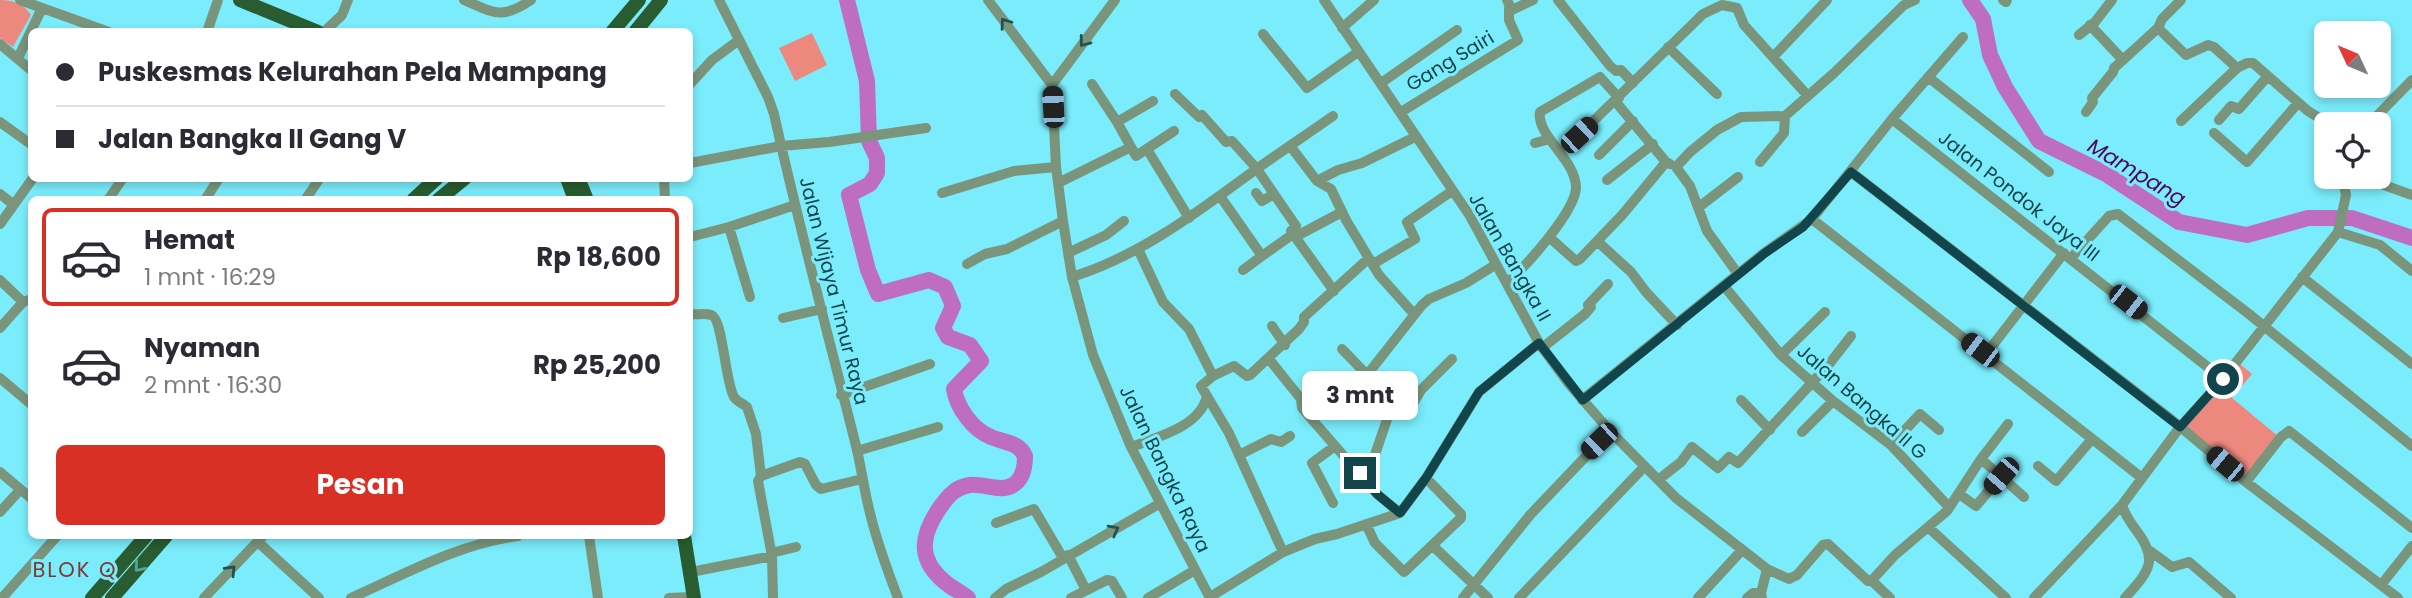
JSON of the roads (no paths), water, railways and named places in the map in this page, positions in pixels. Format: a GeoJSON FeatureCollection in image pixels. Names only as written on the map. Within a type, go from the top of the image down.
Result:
{"type":"FeatureCollection","features":[{"type":"Feature","properties":{"kind":"main road"},"geometry":{"type":"LineString","coordinates":[[240,0],[308,28]]}},
{"type":"Feature","properties":{"kind":"main road"},"geometry":{"type":"LineString","coordinates":[[615,28],[639,0]]}},
{"type":"Feature","properties":{"kind":"main road"},"geometry":{"type":"LineString","coordinates":[[638,28],[661,0]]}},
{"type":"Feature","properties":{"kind":"main road"},"geometry":{"type":"LineString","coordinates":[[417,196],[432,182]]}},
{"type":"Feature","properties":{"kind":"main road"},"geometry":{"type":"LineString","coordinates":[[443,196],[460,182]]}},
{"type":"Feature","properties":{"kind":"main road"},"geometry":{"type":"LineString","coordinates":[[105,596],[150,539]]}},
{"type":"Feature","properties":{"kind":"main road"},"geometry":{"type":"LineString","coordinates":[[685,539],[694,597]]}},
{"type":"Feature","properties":{"kind":"street"},"geometry":{"type":"LineString","coordinates":[[20,0],[98,28]]}},
{"type":"Feature","properties":{"kind":"street"},"geometry":{"type":"LineString","coordinates":[[208,28],[218,0]]}},
{"type":"Feature","properties":{"kind":"street"},"geometry":{"type":"LineString","coordinates":[[328,28],[342,15],[348,0]]}},
{"type":"Feature","properties":{"kind":"street"},"geometry":{"type":"LineString","coordinates":[[464,0],[497,14],[531,0]]}},
{"type":"Feature","properties":{"kind":"street","name":"Jalan Wijaya Timur Raya"},"geometry":{"type":"LineString","coordinates":[[719,0],[768,97],[877,539],[897,596]]}},
{"type":"Feature","properties":{"kind":"street"},"geometry":{"type":"LineString","coordinates":[[988,0],[1052,85],[1115,0]]}},
{"type":"Feature","properties":{"kind":"street","name":"Jalan Bangka II"},"geometry":{"type":"LineString","coordinates":[[1324,0],[1469,216],[1540,345],[1583,400],[1644,467],[1700,519],[1767,569]]}},
{"type":"Feature","properties":{"kind":"street"},"geometry":{"type":"LineString","coordinates":[[1342,28],[1374,0]]}},
{"type":"Feature","properties":{"kind":"street"},"geometry":{"type":"LineString","coordinates":[[1508,4],[1511,10],[1533,0]]}},
{"type":"Feature","properties":{"kind":"street"},"geometry":{"type":"LineString","coordinates":[[1558,0],[1610,66],[1616,71],[1621,70],[1633,83]]}},
{"type":"Feature","properties":{"kind":"street"},"geometry":{"type":"LineString","coordinates":[[1774,56],[1827,0]]}},
{"type":"Feature","properties":{"kind":"street"},"geometry":{"type":"LineString","coordinates":[[1549,237],[1576,261],[1671,165],[1717,130],[1741,117],[1785,116],[1901,2],[1915,0]]}},
{"type":"Feature","properties":{"kind":"street"},"geometry":{"type":"LineString","coordinates":[[2079,35],[2112,0]]}},
{"type":"Feature","properties":{"kind":"street"},"geometry":{"type":"LineString","coordinates":[[2086,112],[2093,102],[2091,98],[2096,90],[2122,59],[2158,28],[2162,19],[2181,0]]}},
{"type":"Feature","properties":{"kind":"street","name":"Gang Sairi"},"geometry":{"type":"LineString","coordinates":[[1401,112],[1517,40],[1509,20],[1508,4]]}},
{"type":"Feature","properties":{"kind":"street"},"geometry":{"type":"LineString","coordinates":[[1579,135],[1703,14],[1722,5],[1739,4],[1744,25],[1808,96]]}},
{"type":"Feature","properties":{"kind":"street"},"geometry":{"type":"LineString","coordinates":[[32,28],[42,8]]}},
{"type":"Feature","properties":{"kind":"street"},"geometry":{"type":"LineString","coordinates":[[342,15],[343,28]]}},
{"type":"Feature","properties":{"kind":"street"},"geometry":{"type":"LineString","coordinates":[[2090,25],[2122,59]]}},
{"type":"Feature","properties":{"kind":"street"},"geometry":{"type":"LineString","coordinates":[[2158,28],[2181,52],[2192,54],[2208,45],[2214,47],[2237,68]]}},
{"type":"Feature","properties":{"kind":"street"},"geometry":{"type":"LineString","coordinates":[[1381,83],[1457,30]]}},
{"type":"Feature","properties":{"kind":"street"},"geometry":{"type":"LineString","coordinates":[[1263,34],[1307,89],[1358,52]]}},
{"type":"Feature","properties":{"kind":"street"},"geometry":{"type":"LineString","coordinates":[[18,58],[28,37]]}},
{"type":"Feature","properties":{"kind":"street"},"geometry":{"type":"LineString","coordinates":[[1583,400],[1738,274],[1812,219],[1892,119],[1963,37]]}},
{"type":"Feature","properties":{"kind":"street"},"geometry":{"type":"LineString","coordinates":[[693,81],[712,60],[739,40]]}},
{"type":"Feature","properties":{"kind":"street"},"geometry":{"type":"LineString","coordinates":[[0,44],[28,67]]}},
{"type":"Feature","properties":{"kind":"street"},"geometry":{"type":"LineString","coordinates":[[1668,47],[1717,94]]}},
{"type":"Feature","properties":{"kind":"street"},"geometry":{"type":"LineString","coordinates":[[2181,121],[2237,68],[2247,63],[2253,63],[2314,114]]}},
{"type":"Feature","properties":{"kind":"street"},"geometry":{"type":"LineString","coordinates":[[2220,120],[2231,106],[2239,109],[2268,76]]}},
{"type":"Feature","properties":{"kind":"street"},"geometry":{"type":"LineString","coordinates":[[1507,283],[1549,237],[1576,190],[1569,166],[1549,139],[1539,116],[1545,108],[1600,77],[1633,121],[1690,186],[1707,231],[1738,274]]}},
{"type":"Feature","properties":{"kind":"street"},"geometry":{"type":"LineString","coordinates":[[1928,77],[2049,172]]}},
{"type":"Feature","properties":{"kind":"street"},"geometry":{"type":"LineString","coordinates":[[2381,112],[2412,80]]}},
{"type":"Feature","properties":{"kind":"street"},"geometry":{"type":"LineString","coordinates":[[1092,84],[1136,156],[1174,131]]}},
{"type":"Feature","properties":{"kind":"street","name":"Jalan Bangka Raya"},"geometry":{"type":"LineString","coordinates":[[1052,85],[1056,167],[1063,221],[1072,278],[1093,355],[1131,447],[1210,597]]}},
{"type":"Feature","properties":{"kind":"street"},"geometry":{"type":"LineString","coordinates":[[1175,94],[1199,117],[1202,115],[1208,120],[1226,142],[1232,141],[1257,169],[1296,226],[1291,231],[1294,236],[1334,291]]}},
{"type":"Feature","properties":{"kind":"street"},"geometry":{"type":"LineString","coordinates":[[1117,122],[1153,101]]}},
{"type":"Feature","properties":{"kind":"street"},"geometry":{"type":"LineString","coordinates":[[2214,133],[2247,162],[2298,103]]}},
{"type":"Feature","properties":{"kind":"street"},"geometry":{"type":"LineString","coordinates":[[1072,278],[1138,249],[1188,218],[1333,116]]}},
{"type":"Feature","properties":{"kind":"street"},"geometry":{"type":"LineString","coordinates":[[1760,162],[1784,133],[1785,116]]}},
{"type":"Feature","properties":{"kind":"street","name":"Jalan Pondok Jaya III"},"geometry":{"type":"LineString","coordinates":[[1892,119],[2223,379]]}},
{"type":"Feature","properties":{"kind":"street"},"geometry":{"type":"LineString","coordinates":[[1599,155],[1633,121]]}},
{"type":"Feature","properties":{"kind":"street"},"geometry":{"type":"LineString","coordinates":[[0,122],[28,142]]}},
{"type":"Feature","properties":{"kind":"street"},"geometry":{"type":"LineString","coordinates":[[693,162],[781,146],[926,128]]}},
{"type":"Feature","properties":{"kind":"street"},"geometry":{"type":"LineString","coordinates":[[1317,181],[1338,170],[1379,156],[1415,137]]}},
{"type":"Feature","properties":{"kind":"street"},"geometry":{"type":"LineString","coordinates":[[1535,143],[1549,139]]}},
{"type":"Feature","properties":{"kind":"street"},"geometry":{"type":"LineString","coordinates":[[1607,180],[1653,144]]}},
{"type":"Feature","properties":{"kind":"street"},"geometry":{"type":"LineString","coordinates":[[1058,183],[1131,147]]}},
{"type":"Feature","properties":{"kind":"street"},"geometry":{"type":"LineString","coordinates":[[1291,147],[1317,181],[1331,189],[1379,275],[1413,314]]}},
{"type":"Feature","properties":{"kind":"street"},"geometry":{"type":"LineString","coordinates":[[1147,149],[1188,218]]}},
{"type":"Feature","properties":{"kind":"street"},"geometry":{"type":"LineString","coordinates":[[942,193],[1014,171],[1056,167]]}},
{"type":"Feature","properties":{"kind":"street"},"geometry":{"type":"LineString","coordinates":[[1851,172],[2398,598]]}},
{"type":"Feature","properties":{"kind":"street"},"geometry":{"type":"LineString","coordinates":[[1699,207],[1738,177]]}},
{"type":"Feature","properties":{"kind":"street"},"geometry":{"type":"LineString","coordinates":[[0,225],[30,182]]}},
{"type":"Feature","properties":{"kind":"street"},"geometry":{"type":"LineString","coordinates":[[2391,188],[2412,195]]}},
{"type":"Feature","properties":{"kind":"street"},"geometry":{"type":"LineString","coordinates":[[2034,598],[2122,505],[2180,427],[2223,379],[2339,228],[2346,195],[2345,189]]}},
{"type":"Feature","properties":{"kind":"street"},"geometry":{"type":"LineString","coordinates":[[1131,447],[1167,433],[1199,414],[1204,391],[1213,376],[1234,366],[1247,376],[1250,375],[1284,345],[1304,322],[1304,317],[1334,291],[1371,261],[1415,239],[1407,222],[1452,191]]}},
{"type":"Feature","properties":{"kind":"street"},"geometry":{"type":"LineString","coordinates":[[1256,193],[1262,201],[1274,194]]}},
{"type":"Feature","properties":{"kind":"street"},"geometry":{"type":"LineString","coordinates":[[0,194],[14,205]]}},
{"type":"Feature","properties":{"kind":"street"},"geometry":{"type":"LineString","coordinates":[[1220,196],[1262,256]]}},
{"type":"Feature","properties":{"kind":"street"},"geometry":{"type":"LineString","coordinates":[[693,236],[795,205]]}},
{"type":"Feature","properties":{"kind":"street"},"geometry":{"type":"LineString","coordinates":[[1243,270],[1294,236],[1342,212]]}},
{"type":"Feature","properties":{"kind":"street"},"geometry":{"type":"LineString","coordinates":[[1986,354],[2068,256],[2109,216],[2118,214],[2412,446]]}},
{"type":"Feature","properties":{"kind":"street"},"geometry":{"type":"LineString","coordinates":[[1812,219],[2142,478]]}},
{"type":"Feature","properties":{"kind":"street"},"geometry":{"type":"LineString","coordinates":[[1068,253],[1105,235],[1124,220]]}},
{"type":"Feature","properties":{"kind":"street"},"geometry":{"type":"LineString","coordinates":[[967,264],[985,254],[1007,249],[1063,221]]}},
{"type":"Feature","properties":{"kind":"street"},"geometry":{"type":"LineString","coordinates":[[729,227],[750,297]]}},
{"type":"Feature","properties":{"kind":"street"},"geometry":{"type":"LineString","coordinates":[[2339,228],[2380,245],[2412,271]]}},
{"type":"Feature","properties":{"kind":"street"},"geometry":{"type":"LineString","coordinates":[[1597,241],[1631,272],[1677,325]]}},
{"type":"Feature","properties":{"kind":"street"},"geometry":{"type":"LineString","coordinates":[[1138,249],[1163,302],[1181,319],[1196,340],[1213,376]]}},
{"type":"Feature","properties":{"kind":"street"},"geometry":{"type":"LineString","coordinates":[[1367,375],[1413,314],[1429,299],[1466,283],[1495,264]]}},
{"type":"Feature","properties":{"kind":"street"},"geometry":{"type":"LineString","coordinates":[[2302,276],[2412,364]]}},
{"type":"Feature","properties":{"kind":"street"},"geometry":{"type":"LineString","coordinates":[[0,280],[27,300],[0,328]]}},
{"type":"Feature","properties":{"kind":"street"},"geometry":{"type":"LineString","coordinates":[[1210,597],[1283,552],[1315,539],[1400,513],[1426,478],[1479,392],[1585,314],[1591,307],[1588,305],[1608,284]]}},
{"type":"Feature","properties":{"kind":"street","name":"Jalan Bangka II G"},"geometry":{"type":"LineString","coordinates":[[1724,286],[1781,355],[1833,401],[1891,445],[1948,506]]}},
{"type":"Feature","properties":{"kind":"street"},"geometry":{"type":"LineString","coordinates":[[783,318],[822,309]]}},
{"type":"Feature","properties":{"kind":"street"},"geometry":{"type":"LineString","coordinates":[[1781,355],[1825,312]]}},
{"type":"Feature","properties":{"kind":"street"},"geometry":{"type":"LineString","coordinates":[[693,314],[710,314],[716,318],[721,330],[726,373],[735,399],[747,407],[756,435],[761,476],[758,481],[771,554],[773,598]]}},
{"type":"Feature","properties":{"kind":"street"},"geometry":{"type":"LineString","coordinates":[[1272,326],[1284,345]]}},
{"type":"Feature","properties":{"kind":"street"},"geometry":{"type":"LineString","coordinates":[[1658,480],[1681,462],[1694,447],[1718,468],[1729,457],[1738,463],[1812,383],[1851,336]]}},
{"type":"Feature","properties":{"kind":"street"},"geometry":{"type":"LineString","coordinates":[[1342,349],[1367,375],[1395,396],[1413,404],[1421,390],[1452,359]]}},
{"type":"Feature","properties":{"kind":"street"},"geometry":{"type":"LineString","coordinates":[[1269,359],[1301,399],[1302,408],[1366,481],[1400,513]]}},
{"type":"Feature","properties":{"kind":"street"},"geometry":{"type":"LineString","coordinates":[[841,395],[930,364]]}},
{"type":"Feature","properties":{"kind":"street"},"geometry":{"type":"LineString","coordinates":[[0,378],[28,402]]}},
{"type":"Feature","properties":{"kind":"street"},"geometry":{"type":"LineString","coordinates":[[1204,391],[1240,455],[1283,552]]}},
{"type":"Feature","properties":{"kind":"street"},"geometry":{"type":"LineString","coordinates":[[1366,481],[1395,396]]}},
{"type":"Feature","properties":{"kind":"street"},"geometry":{"type":"LineString","coordinates":[[1741,400],[1770,430]]}},
{"type":"Feature","properties":{"kind":"street"},"geometry":{"type":"LineString","coordinates":[[1802,432],[1833,401]]}},
{"type":"Feature","properties":{"kind":"street"},"geometry":{"type":"LineString","coordinates":[[1891,445],[1920,414],[1939,430]]}},
{"type":"Feature","properties":{"kind":"street"},"geometry":{"type":"LineString","coordinates":[[1872,582],[1895,555],[1947,511],[2008,424]]}},
{"type":"Feature","properties":{"kind":"street"},"geometry":{"type":"LineString","coordinates":[[857,451],[938,427]]}},
{"type":"Feature","properties":{"kind":"street"},"geometry":{"type":"LineString","coordinates":[[1462,598],[1530,515],[1610,431]]}},
{"type":"Feature","properties":{"kind":"street"},"geometry":{"type":"LineString","coordinates":[[2246,482],[2281,436],[2289,431],[2412,528]]}},
{"type":"Feature","properties":{"kind":"street"},"geometry":{"type":"LineString","coordinates":[[1240,455],[1271,439],[1281,442],[1290,436]]}},
{"type":"Feature","properties":{"kind":"street"},"geometry":{"type":"LineString","coordinates":[[2038,466],[2056,481],[2092,439]]}},
{"type":"Feature","properties":{"kind":"street"},"geometry":{"type":"LineString","coordinates":[[1333,503],[1312,463],[1335,446]]}},
{"type":"Feature","properties":{"kind":"street"},"geometry":{"type":"LineString","coordinates":[[1981,459],[2024,497]]}},
{"type":"Feature","properties":{"kind":"street"},"geometry":{"type":"LineString","coordinates":[[761,476],[800,462],[805,464],[821,489],[862,479]]}},
{"type":"Feature","properties":{"kind":"street"},"geometry":{"type":"LineString","coordinates":[[1519,598],[1644,467]]}},
{"type":"Feature","properties":{"kind":"street"},"geometry":{"type":"LineString","coordinates":[[0,472],[28,496]]}},
{"type":"Feature","properties":{"kind":"street"},"geometry":{"type":"LineString","coordinates":[[1959,494],[1976,506],[2001,476]]}},
{"type":"Feature","properties":{"kind":"street"},"geometry":{"type":"LineString","coordinates":[[1366,524],[1375,543],[1404,572],[1461,518],[1461,514],[1426,478]]}},
{"type":"Feature","properties":{"kind":"street"},"geometry":{"type":"LineString","coordinates":[[0,512],[20,489]]}},
{"type":"Feature","properties":{"kind":"street"},"geometry":{"type":"LineString","coordinates":[[995,598],[1006,589],[1041,572],[1159,504]]}},
{"type":"Feature","properties":{"kind":"street"},"geometry":{"type":"LineString","coordinates":[[2122,505],[2127,518],[2150,551],[2172,567],[2189,562],[2231,598]]}},
{"type":"Feature","properties":{"kind":"street"},"geometry":{"type":"LineString","coordinates":[[996,523],[1034,509],[1086,590]]}},
{"type":"Feature","properties":{"kind":"street"},"geometry":{"type":"LineString","coordinates":[[1929,528],[2006,598]]}},
{"type":"Feature","properties":{"kind":"street"},"geometry":{"type":"LineString","coordinates":[[2,598],[54,539]]}},
{"type":"Feature","properties":{"kind":"street"},"geometry":{"type":"LineString","coordinates":[[204,598],[260,539],[319,598]]}},
{"type":"Feature","properties":{"kind":"street"},"geometry":{"type":"LineString","coordinates":[[351,598],[407,571],[488,539]]}},
{"type":"Feature","properties":{"kind":"street"},"geometry":{"type":"LineString","coordinates":[[589,539],[598,598]]}},
{"type":"Feature","properties":{"kind":"street"},"geometry":{"type":"LineString","coordinates":[[1747,598],[1753,593],[1761,595],[1767,569],[1789,579],[1797,575],[1823,545],[1828,544],[1868,582],[1872,582],[1890,598]]}},
{"type":"Feature","properties":{"kind":"street"},"geometry":{"type":"LineString","coordinates":[[1433,546],[1488,598]]}},
{"type":"Feature","properties":{"kind":"street"},"geometry":{"type":"LineString","coordinates":[[2377,598],[2412,546]]}},
{"type":"Feature","properties":{"kind":"street"},"geometry":{"type":"LineString","coordinates":[[691,572],[796,547]]}},
{"type":"Feature","properties":{"kind":"street"},"geometry":{"type":"LineString","coordinates":[[1698,598],[1742,550]]}},
{"type":"Feature","properties":{"kind":"street"},"geometry":{"type":"LineString","coordinates":[[2124,598],[2146,572],[2150,551]]}},
{"type":"Feature","properties":{"kind":"street"},"geometry":{"type":"LineString","coordinates":[[1148,598],[1195,570]]}},
{"type":"Feature","properties":{"kind":"street"},"geometry":{"type":"LineString","coordinates":[[1071,598],[1110,580],[1122,598]]}},
{"type":"Feature","properties":{"kind":"street"},"geometry":{"type":"LineString","coordinates":[[214,588],[223,598]]}},
{"type":"Feature","properties":{"kind":"street"},"geometry":{"type":"LineString","coordinates":[[884,598],[897,596]]}},
{"type":"Feature","properties":{"kind":"street"},"geometry":{"type":"LineString","coordinates":[[669,598],[694,597]]}},
{"type":"Feature","properties":{"kind":"waterway"},"geometry":{"type":"LineString","coordinates":[[847,0],[867,81],[869,141],[877,158],[877,173],[870,184],[849,195],[868,270],[878,294],[929,280],[945,287],[953,306],[943,328],[948,337],[970,345],[981,361],[954,389],[959,404],[967,418],[984,434],[1015,445],[1025,456],[1023,472],[1016,482],[1003,488],[970,485],[953,492],[928,528],[925,549],[932,568],[939,577],[968,598]]}},
{"type":"Feature","properties":{"kind":"waterway","name":"Mampang"},"geometry":{"type":"LineString","coordinates":[[1970,0],[1983,19],[1990,55],[2005,87],[2039,141],[2106,174],[2179,222],[2247,235],[2308,218],[2352,218],[2412,238]]}},
{"type":"Feature","properties":{"kind":"district","name":"BLOK Q"},"geometry":{"type":"Point","coordinates":[75,569]}}]}
